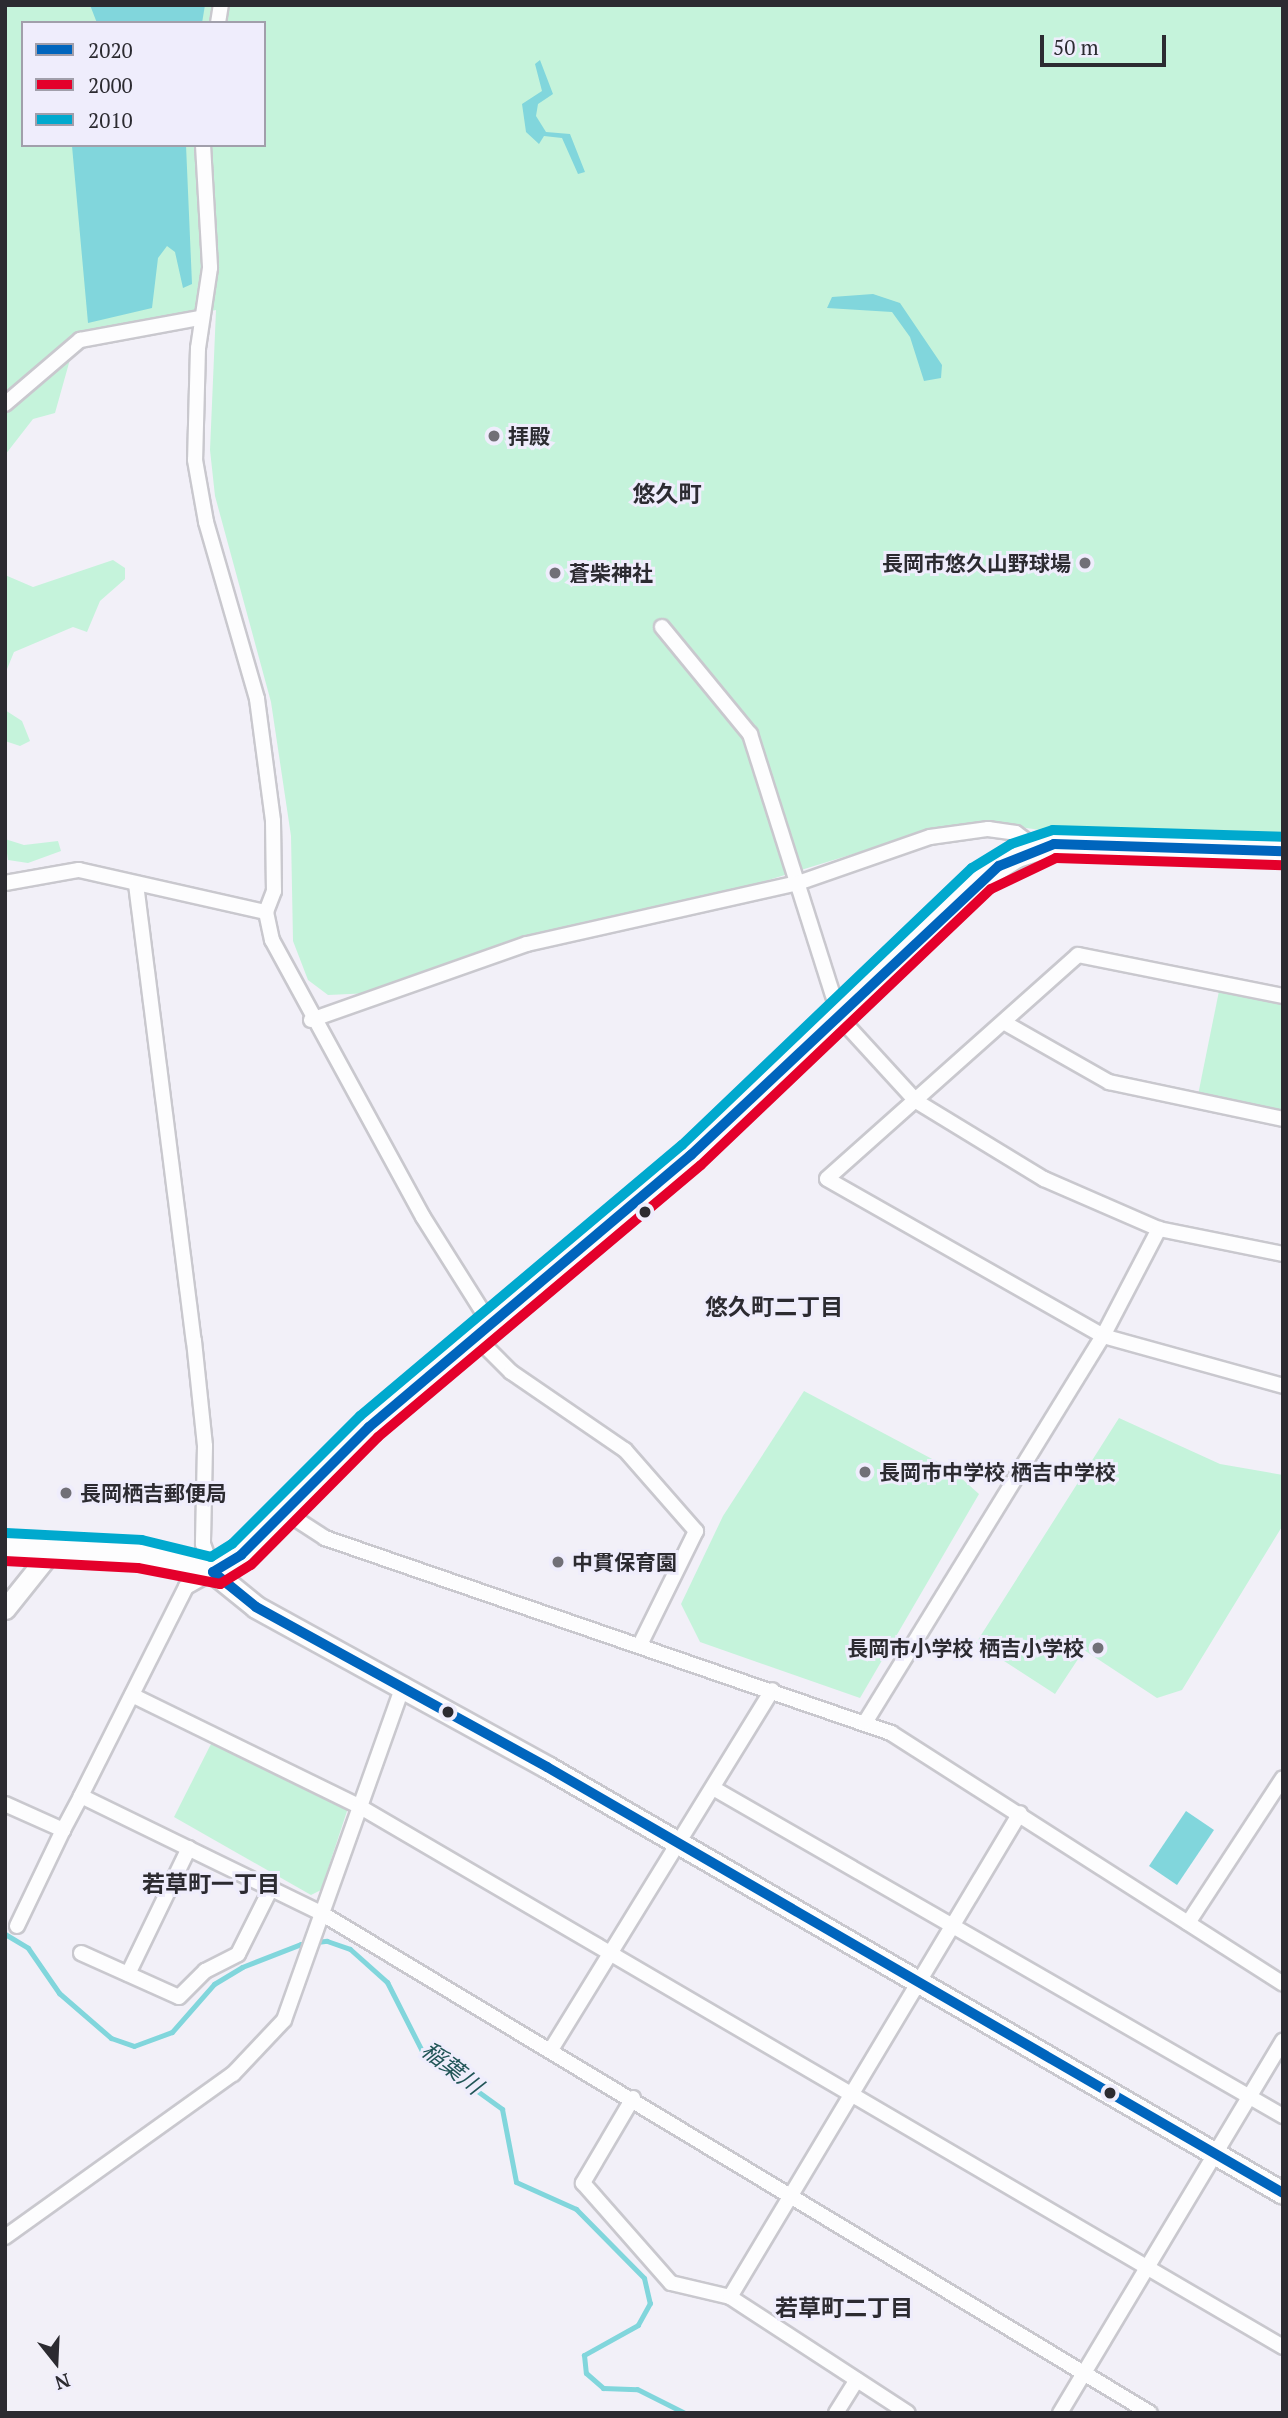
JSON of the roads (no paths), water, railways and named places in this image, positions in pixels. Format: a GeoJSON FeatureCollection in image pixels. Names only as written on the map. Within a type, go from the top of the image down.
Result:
{"type":"FeatureCollection","features":[{"type":"Feature","properties":{"kind":"main road"},"geometry":{"type":"LineString","coordinates":[[213,1572],[242,1555],[369,1427],[484,1331],[840,1018],[982,878],[1036,848],[1283,851]]}},
{"type":"Feature","properties":{"kind":"main road"},"geometry":{"type":"LineString","coordinates":[[5,1547],[141,1554],[213,1572],[256,1606],[404,1685],[1283,2193]]}},
{"type":"Feature","properties":{"kind":"main road"},"geometry":{"type":"LineString","coordinates":[[5,1609],[53,1549]]}},
{"type":"Feature","properties":{"kind":"street"},"geometry":{"type":"LineString","coordinates":[[203,147],[211,229],[200,318],[199,491],[257,699],[276,865],[267,912],[272,940],[311,1020],[484,1331],[511,1372],[625,1450],[696,1531],[640,1645]]}},
{"type":"Feature","properties":{"kind":"street"},"geometry":{"type":"LineString","coordinates":[[5,404],[80,340],[200,318]]}},
{"type":"Feature","properties":{"kind":"street"},"geometry":{"type":"LineString","coordinates":[[662,627],[750,734],[840,1018],[916,1101],[1044,1179],[1159,1229],[1283,1254]]}},
{"type":"Feature","properties":{"kind":"street"},"geometry":{"type":"LineString","coordinates":[[311,1020],[583,928],[798,883],[956,831],[1016,833],[1036,848]]}},
{"type":"Feature","properties":{"kind":"street"},"geometry":{"type":"LineString","coordinates":[[5,883],[79,870],[267,912]]}},
{"type":"Feature","properties":{"kind":"street"},"geometry":{"type":"LineString","coordinates":[[17,1926],[186,1587],[213,1572],[203,1544],[205,1446],[194,1340],[136,884]]}},
{"type":"Feature","properties":{"kind":"street"},"geometry":{"type":"LineString","coordinates":[[1283,996],[1079,955],[827,1180],[1103,1336],[1283,1386]]}},
{"type":"Feature","properties":{"kind":"street"},"geometry":{"type":"LineString","coordinates":[[1005,1023],[1109,1082],[1283,1119]]}},
{"type":"Feature","properties":{"kind":"street"},"geometry":{"type":"LineString","coordinates":[[866,1721],[1103,1336],[1159,1229]]}},
{"type":"Feature","properties":{"kind":"street"},"geometry":{"type":"LineString","coordinates":[[285,1512],[325,1538],[866,1721],[1020,1813],[1283,1984]]}},
{"type":"Feature","properties":{"kind":"street"},"geometry":{"type":"LineString","coordinates":[[5,2237],[233,2074],[284,2020],[320,1929],[321,1913],[358,1805],[404,1685]]}},
{"type":"Feature","properties":{"kind":"street"},"geometry":{"type":"LineString","coordinates":[[552,2048],[772,1690]]}},
{"type":"Feature","properties":{"kind":"street"},"geometry":{"type":"LineString","coordinates":[[132,1695],[358,1805],[1283,2347]]}},
{"type":"Feature","properties":{"kind":"street"},"geometry":{"type":"LineString","coordinates":[[1188,1923],[1283,1778]]}},
{"type":"Feature","properties":{"kind":"street"},"geometry":{"type":"LineString","coordinates":[[713,1788],[1283,2116]]}},
{"type":"Feature","properties":{"kind":"street"},"geometry":{"type":"LineString","coordinates":[[81,1796],[321,1913],[552,2048],[1150,2413]]}},
{"type":"Feature","properties":{"kind":"street"},"geometry":{"type":"LineString","coordinates":[[5,1804],[63,1830]]}},
{"type":"Feature","properties":{"kind":"street"},"geometry":{"type":"LineString","coordinates":[[730,2297],[848,2091],[919,1982],[1020,1813]]}},
{"type":"Feature","properties":{"kind":"street"},"geometry":{"type":"LineString","coordinates":[[128,1974],[189,1848]]}},
{"type":"Feature","properties":{"kind":"street"},"geometry":{"type":"LineString","coordinates":[[81,1953],[179,1997],[205,1971],[238,1954],[271,1888]]}},
{"type":"Feature","properties":{"kind":"street"},"geometry":{"type":"LineString","coordinates":[[1060,2413],[1283,2041]]}},
{"type":"Feature","properties":{"kind":"street"},"geometry":{"type":"LineString","coordinates":[[633,2098],[583,2183],[671,2283],[730,2297],[908,2413]]}},
{"type":"Feature","properties":{"kind":"street"},"geometry":{"type":"LineString","coordinates":[[836,2413],[857,2380]]}},
{"type":"Feature","properties":{"kind":"water"},"geometry":{"type":"Polygon","coordinates":[[[90,5],[205,5],[202,21],[96,21],[90,5]]]}},
{"type":"Feature","properties":{"kind":"water"},"geometry":{"type":"Polygon","coordinates":[[[540,60],[553,94],[538,104],[536,116],[546,132],[570,134],[585,172],[578,174],[562,138],[544,136],[539,144],[526,132],[522,104],[542,91],[535,64],[540,60]]]}},
{"type":"Feature","properties":{"kind":"water"},"geometry":{"type":"Polygon","coordinates":[[[72,147],[186,147],[192,284],[183,288],[175,252],[167,246],[158,258],[152,308],[88,323],[72,147]]]}},
{"type":"Feature","properties":{"kind":"water"},"geometry":{"type":"Polygon","coordinates":[[[873,294],[900,303],[942,365],[941,378],[924,381],[910,337],[892,312],[827,308],[832,297],[873,294]]]}},
{"type":"Feature","properties":{"kind":"water"},"geometry":{"type":"Polygon","coordinates":[[[1186,1811],[1214,1830],[1177,1885],[1149,1866],[1186,1811]]]}},
{"type":"Feature","properties":{"kind":"waterway","name":"稲葉川"},"geometry":{"type":"LineString","coordinates":[[5,1934],[28,1948],[59,1993],[111,2038],[134,2046],[172,2032],[214,1984],[242,1967],[301,1944],[327,1941],[350,1949],[387,1982],[422,2051],[502,2109],[516,2182],[576,2209],[644,2278],[650,2303],[638,2325],[584,2355],[586,2373],[603,2388],[637,2389],[685,2413]]}},
{"type":"Feature","properties":{"kind":"place","name":"拝殿"},"geometry":{"type":"Point","coordinates":[494,436]}},
{"type":"Feature","properties":{"kind":"place","name":"長岡市悠久山野球場"},"geometry":{"type":"Point","coordinates":[1085,563]}},
{"type":"Feature","properties":{"kind":"place","name":"蒼柴神社"},"geometry":{"type":"Point","coordinates":[555,573]}},
{"type":"Feature","properties":{"kind":"place","name":"長岡市中学校 栖吉中学校"},"geometry":{"type":"Point","coordinates":[865,1472]}},
{"type":"Feature","properties":{"kind":"place","name":"長岡栖吉郵便局"},"geometry":{"type":"Point","coordinates":[66,1493]}},
{"type":"Feature","properties":{"kind":"place","name":"中貫保育園"},"geometry":{"type":"Point","coordinates":[558,1562]}},
{"type":"Feature","properties":{"kind":"place","name":"長岡市小学校 栖吉小学校"},"geometry":{"type":"Point","coordinates":[1098,1648]}},
{"type":"Feature","properties":{"kind":"district","name":"悠久町"},"geometry":{"type":"Point","coordinates":[667,494]}},
{"type":"Feature","properties":{"kind":"district","name":"悠久町二丁目"},"geometry":{"type":"Point","coordinates":[774,1307]}},
{"type":"Feature","properties":{"kind":"district","name":"若草町一丁目"},"geometry":{"type":"Point","coordinates":[211,1884]}},
{"type":"Feature","properties":{"kind":"district","name":"若草町二丁目"},"geometry":{"type":"Point","coordinates":[844,2308]}}]}
